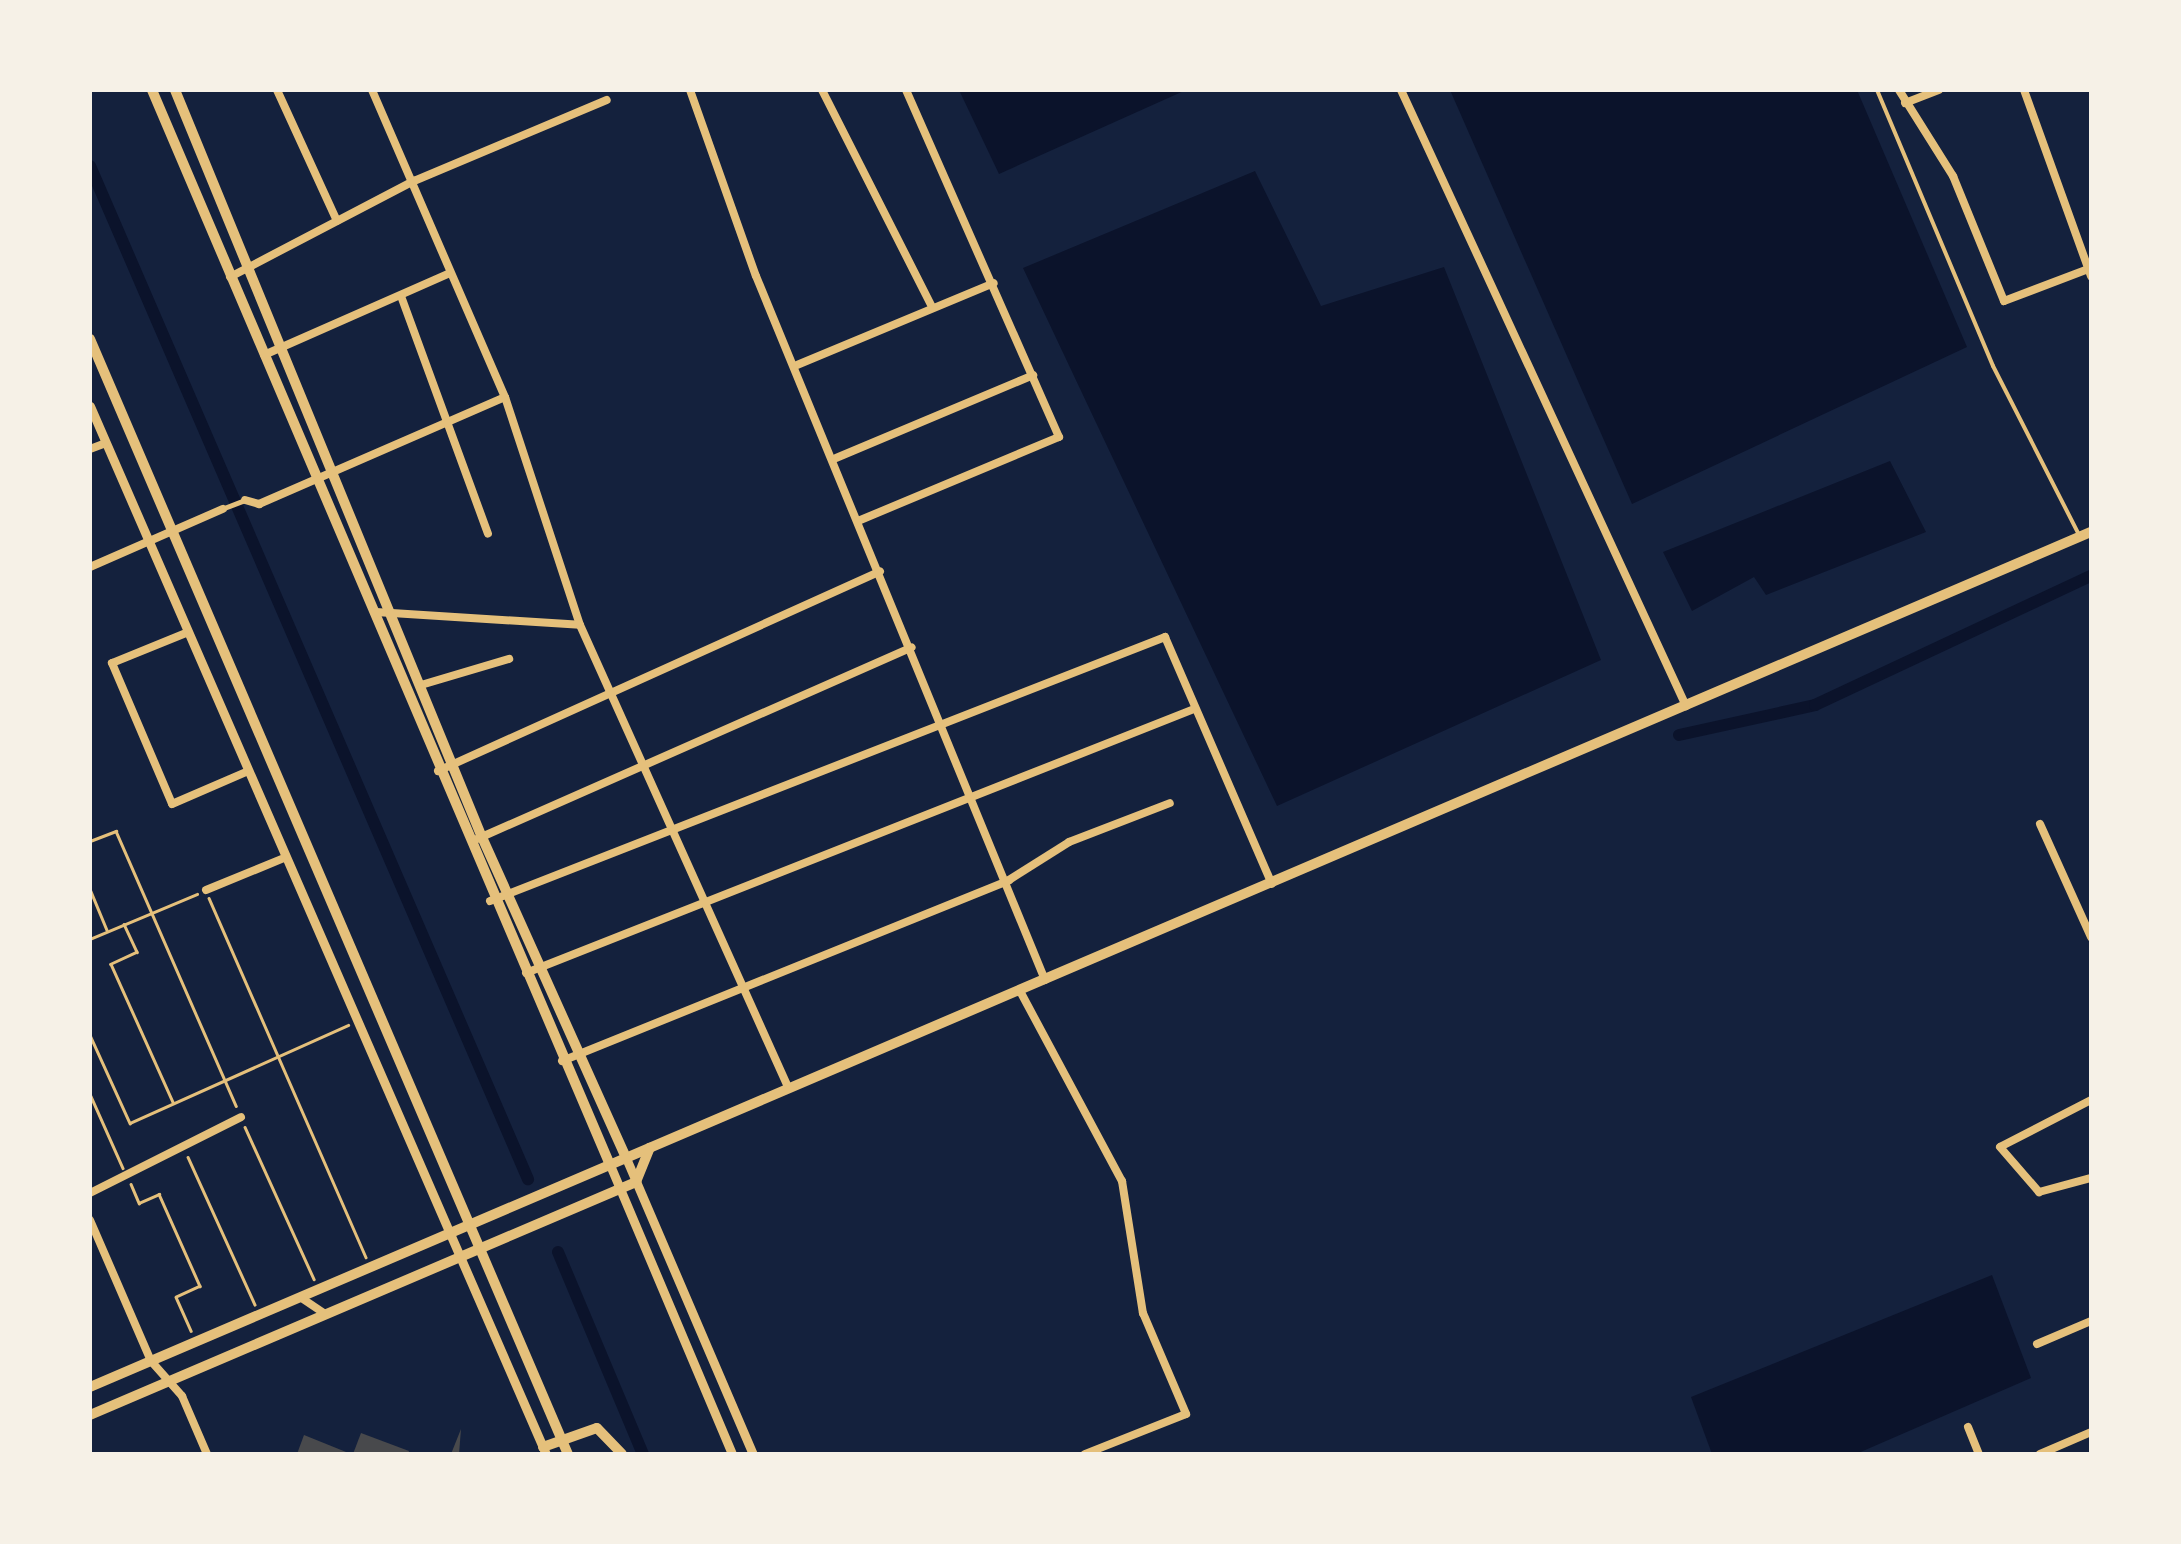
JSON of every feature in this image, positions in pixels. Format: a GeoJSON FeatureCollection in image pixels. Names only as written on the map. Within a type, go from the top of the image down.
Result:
{"type":"FeatureCollection","features":[{"type":"Feature","properties":{"kind":"main road"},"geometry":{"type":"LineString","coordinates":[[152,90],[376,612],[490,900],[610,1165]]}},
{"type":"Feature","properties":{"kind":"main road"},"geometry":{"type":"LineString","coordinates":[[175,90],[284,347],[481,836],[544,966],[577,1055],[626,1158]]}},
{"type":"Feature","properties":{"kind":"main road"},"geometry":{"type":"LineString","coordinates":[[90,339],[568,1454]]}},
{"type":"Feature","properties":{"kind":"main road"},"geometry":{"type":"LineString","coordinates":[[90,1387],[2086,535]]}},
{"type":"Feature","properties":{"kind":"main road"},"geometry":{"type":"LineString","coordinates":[[90,1416],[636,1182],[650,1148]]}},
{"type":"Feature","properties":{"kind":"main road"},"geometry":{"type":"LineString","coordinates":[[544,1450],[560,1435],[597,1428],[622,1454]]}},
{"type":"Feature","properties":{"kind":"street"},"geometry":{"type":"LineString","coordinates":[[277,90],[337,221]]}},
{"type":"Feature","properties":{"kind":"street"},"geometry":{"type":"LineString","coordinates":[[690,90],[858,521],[972,798],[1010,880],[1045,980]]}},
{"type":"Feature","properties":{"kind":"street"},"geometry":{"type":"LineString","coordinates":[[822,90],[932,307]]}},
{"type":"Feature","properties":{"kind":"street"},"geometry":{"type":"LineString","coordinates":[[858,521],[1059,437],[906,90]]}},
{"type":"Feature","properties":{"kind":"street"},"geometry":{"type":"LineString","coordinates":[[1401,90],[1686,706]]}},
{"type":"Feature","properties":{"kind":"street"},"geometry":{"type":"LineString","coordinates":[[1899,90],[1953,176],[2004,300],[2090,271],[2024,90]]}},
{"type":"Feature","properties":{"kind":"street"},"geometry":{"type":"LineString","coordinates":[[1905,104],[1939,90]]}},
{"type":"Feature","properties":{"kind":"street"},"geometry":{"type":"LineString","coordinates":[[376,91],[505,397],[580,625],[710,902],[788,1088]]}},
{"type":"Feature","properties":{"kind":"street"},"geometry":{"type":"LineString","coordinates":[[230,276],[414,181],[607,100]]}},
{"type":"Feature","properties":{"kind":"street"},"geometry":{"type":"LineString","coordinates":[[264,355],[450,273]]}},
{"type":"Feature","properties":{"kind":"street"},"geometry":{"type":"LineString","coordinates":[[797,366],[994,283]]}},
{"type":"Feature","properties":{"kind":"street"},"geometry":{"type":"LineString","coordinates":[[401,296],[431,358],[440,424],[488,534]]}},
{"type":"Feature","properties":{"kind":"street"},"geometry":{"type":"LineString","coordinates":[[836,458],[1033,375]]}},
{"type":"Feature","properties":{"kind":"street"},"geometry":{"type":"LineString","coordinates":[[90,567],[245,500],[260,504],[319,480],[505,397]]}},
{"type":"Feature","properties":{"kind":"street"},"geometry":{"type":"LineString","coordinates":[[90,406],[456,1258],[544,1450]]}},
{"type":"Feature","properties":{"kind":"street"},"geometry":{"type":"LineString","coordinates":[[90,449],[106,442]]}},
{"type":"Feature","properties":{"kind":"street"},"geometry":{"type":"LineString","coordinates":[[438,771],[880,571]]}},
{"type":"Feature","properties":{"kind":"street"},"geometry":{"type":"LineString","coordinates":[[376,612],[390,607],[580,625]]}},
{"type":"Feature","properties":{"kind":"street"},"geometry":{"type":"LineString","coordinates":[[186,632],[112,663],[172,804],[246,772]]}},
{"type":"Feature","properties":{"kind":"street"},"geometry":{"type":"LineString","coordinates":[[490,900],[940,720],[1165,637],[1272,884]]}},
{"type":"Feature","properties":{"kind":"street"},"geometry":{"type":"LineString","coordinates":[[469,845],[481,836],[912,647]]}},
{"type":"Feature","properties":{"kind":"street"},"geometry":{"type":"LineString","coordinates":[[421,685],[509,659]]}},
{"type":"Feature","properties":{"kind":"street"},"geometry":{"type":"LineString","coordinates":[[526,973],[1194,709]]}},
{"type":"Feature","properties":{"kind":"street"},"geometry":{"type":"LineString","coordinates":[[562,1061],[748,990],[1010,880],[1069,842],[1170,803]]}},
{"type":"Feature","properties":{"kind":"street"},"geometry":{"type":"LineString","coordinates":[[2040,824],[2091,937]]}},
{"type":"Feature","properties":{"kind":"street"},"geometry":{"type":"LineString","coordinates":[[206,890],[284,858]]}},
{"type":"Feature","properties":{"kind":"street"},"geometry":{"type":"LineString","coordinates":[[1020,991],[1122,1181],[1143,1313],[1186,1414],[1085,1454]]}},
{"type":"Feature","properties":{"kind":"street"},"geometry":{"type":"LineString","coordinates":[[2091,1100],[2000,1147],[2039,1192],[2091,1178]]}},
{"type":"Feature","properties":{"kind":"street"},"geometry":{"type":"LineString","coordinates":[[90,1193],[241,1118]]}},
{"type":"Feature","properties":{"kind":"street"},"geometry":{"type":"LineString","coordinates":[[626,1158],[752,1454]]}},
{"type":"Feature","properties":{"kind":"street"},"geometry":{"type":"LineString","coordinates":[[610,1165],[732,1454]]}},
{"type":"Feature","properties":{"kind":"street"},"geometry":{"type":"LineString","coordinates":[[90,1220],[94,1240],[150,1361],[165,1384],[182,1396],[207,1454]]}},
{"type":"Feature","properties":{"kind":"street"},"geometry":{"type":"LineString","coordinates":[[300,1298],[325,1314]]}},
{"type":"Feature","properties":{"kind":"street"},"geometry":{"type":"LineString","coordinates":[[2037,1344],[2091,1321]]}},
{"type":"Feature","properties":{"kind":"street"},"geometry":{"type":"LineString","coordinates":[[722,1430],[739,1421]]}},
{"type":"Feature","properties":{"kind":"street"},"geometry":{"type":"LineString","coordinates":[[1968,1427],[1979,1454]]}},
{"type":"Feature","properties":{"kind":"street"},"geometry":{"type":"LineString","coordinates":[[2040,1454],[2091,1432]]}},
{"type":"Feature","properties":{"kind":"lane"},"geometry":{"type":"LineString","coordinates":[[1877,90],[1993,366],[2086,535]]}},
{"type":"Feature","properties":{"kind":"path"},"geometry":{"type":"LineString","coordinates":[[90,842],[116,830],[149,914],[318,1290]]}},
{"type":"Feature","properties":{"kind":"path"},"geometry":{"type":"LineString","coordinates":[[90,889],[108,931]]}},
{"type":"Feature","properties":{"kind":"path"},"geometry":{"type":"LineString","coordinates":[[90,938],[206,890],[370,1268]]}},
{"type":"Feature","properties":{"kind":"path"},"geometry":{"type":"LineString","coordinates":[[124,924],[137,952],[110,964],[174,1103]]}},
{"type":"Feature","properties":{"kind":"path"},"geometry":{"type":"LineString","coordinates":[[90,1034],[130,1123],[354,1022]]}},
{"type":"Feature","properties":{"kind":"path"},"geometry":{"type":"LineString","coordinates":[[90,1094],[139,1203],[159,1194],[200,1286],[176,1297],[196,1342]]}},
{"type":"Feature","properties":{"kind":"path"},"geometry":{"type":"LineString","coordinates":[[182,1144],[260,1315]]}},
{"type":"Feature","properties":{"kind":"water"},"geometry":{"type":"Polygon","coordinates":[[[959,90],[1186,90],[999,174],[959,90]]]}},
{"type":"Feature","properties":{"kind":"water"},"geometry":{"type":"Polygon","coordinates":[[[1450,90],[1857,90],[1967,347],[1632,504],[1450,90]]]}},
{"type":"Feature","properties":{"kind":"water"},"geometry":{"type":"Polygon","coordinates":[[[1255,171],[1321,306],[1444,267],[1601,660],[1277,806],[1023,268],[1255,171]]]}},
{"type":"Feature","properties":{"kind":"water"},"geometry":{"type":"Polygon","coordinates":[[[1890,461],[1926,532],[1766,595],[1754,577],[1692,611],[1663,552],[1890,461]]]}},
{"type":"Feature","properties":{"kind":"water"},"geometry":{"type":"Polygon","coordinates":[[[1992,1275],[2031,1378],[1856,1454],[1712,1454],[1691,1397],[1992,1275]]]}},
{"type":"Feature","properties":{"kind":"building"},"geometry":{"type":"Polygon","coordinates":[[[461,1429],[459,1454],[451,1454],[461,1429]]]}},
{"type":"Feature","properties":{"kind":"building"},"geometry":{"type":"Polygon","coordinates":[[[361,1433],[409,1451],[408,1454],[353,1454],[361,1433]]]}},
{"type":"Feature","properties":{"kind":"building"},"geometry":{"type":"Polygon","coordinates":[[[304,1435],[351,1454],[297,1454],[304,1435]]]}},
{"type":"Feature","properties":{"kind":"waterway"},"geometry":{"type":"LineString","coordinates":[[90,166],[528,1179]]}},
{"type":"Feature","properties":{"kind":"waterway"},"geometry":{"type":"LineString","coordinates":[[1679,735],[1815,705],[2091,576]]}},
{"type":"Feature","properties":{"kind":"waterway"},"geometry":{"type":"LineString","coordinates":[[558,1252],[643,1454]]}}]}
